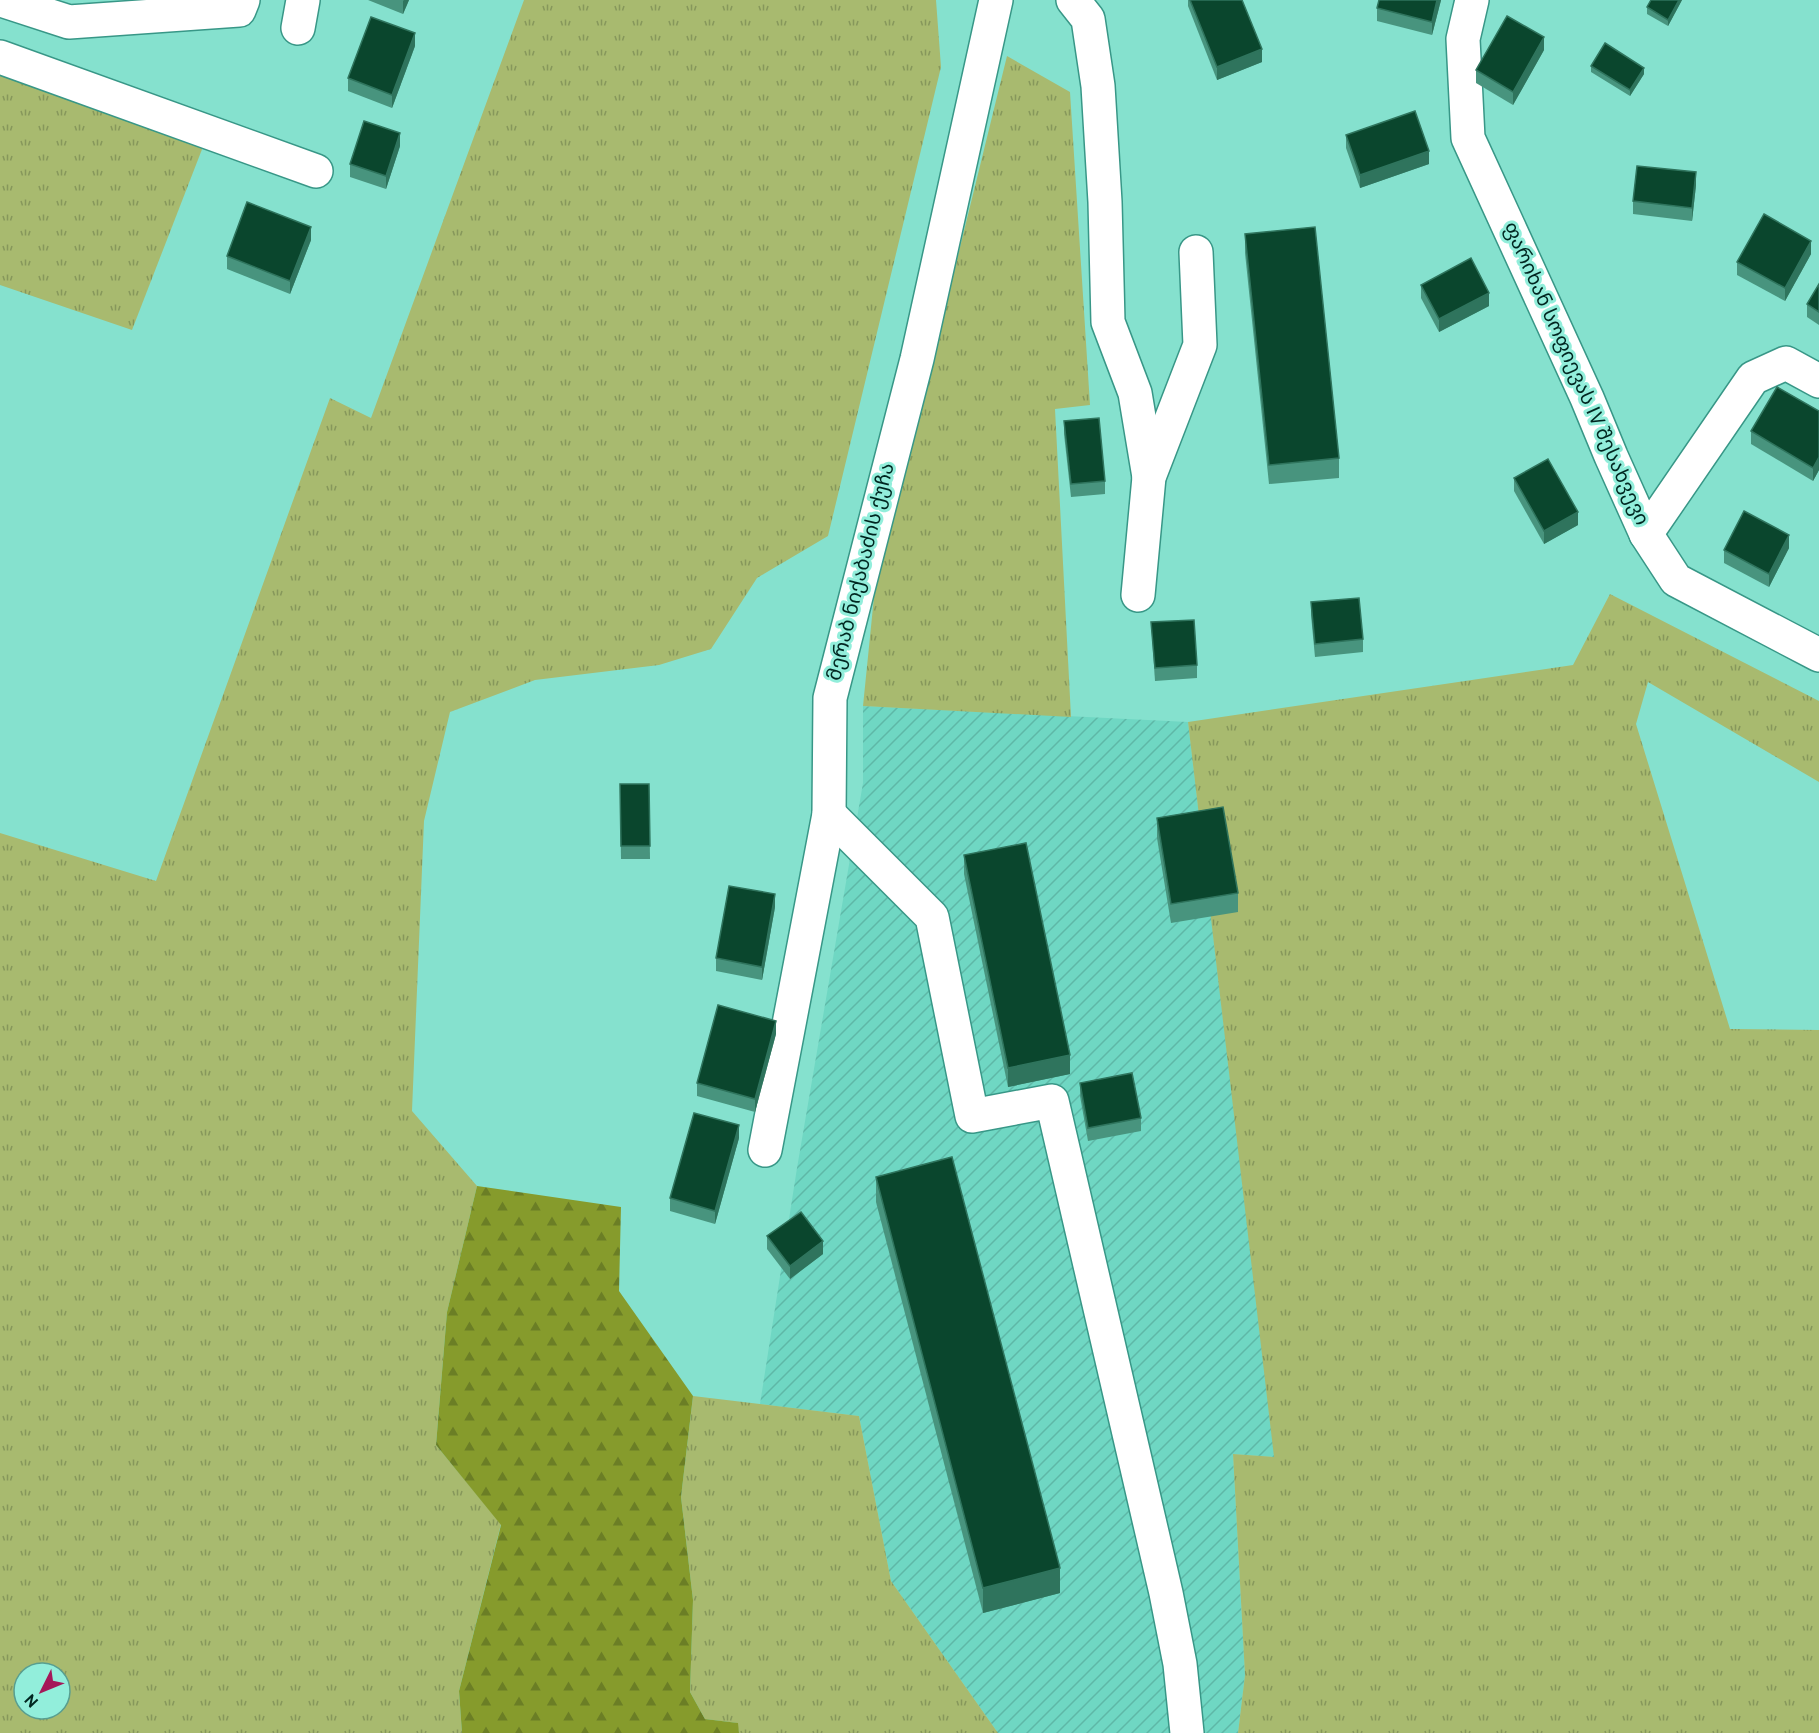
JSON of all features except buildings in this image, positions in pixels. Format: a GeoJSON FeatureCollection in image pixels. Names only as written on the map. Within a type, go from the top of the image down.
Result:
{"type":"FeatureCollection","features":[{"type":"Feature","properties":{"kind":"street"},"geometry":{"type":"LineString","coordinates":[[1,0],[69,22],[238,10],[243,0]]}},
{"type":"Feature","properties":{"kind":"street","name":"მერაბ ნიქაბაძის ქუჩა"},"geometry":{"type":"LineString","coordinates":[[765,1150],[830,814],[830,698],[918,359],[996,0]]}},
{"type":"Feature","properties":{"kind":"street"},"geometry":{"type":"LineString","coordinates":[[1072,0],[1088,19],[1098,86],[1105,202],[1108,322],[1135,393],[1149,477],[1138,596]]}},
{"type":"Feature","properties":{"kind":"street","name":"ფარიხან სოფიევას IV შესახვევი"},"geometry":{"type":"LineString","coordinates":[[1472,0],[1463,39],[1468,138],[1587,398],[1646,534]]}},
{"type":"Feature","properties":{"kind":"street"},"geometry":{"type":"LineString","coordinates":[[0,57],[316,171]]}},
{"type":"Feature","properties":{"kind":"street"},"geometry":{"type":"LineString","coordinates":[[1149,477],[1200,345],[1196,252]]}},
{"type":"Feature","properties":{"kind":"street","name":"ფარიხან სოფიევას IV შესახვევი"},"geometry":{"type":"LineString","coordinates":[[1646,534],[1753,378],[1786,363],[1819,381]]}},
{"type":"Feature","properties":{"kind":"street"},"geometry":{"type":"LineString","coordinates":[[1646,534],[1676,580],[1819,655]]}},
{"type":"Feature","properties":{"kind":"street"},"geometry":{"type":"LineString","coordinates":[[830,814],[932,917],[972,1116],[1052,1101],[1166,1593],[1180,1664],[1187,1733]]}},
{"type":"Feature","properties":{"kind":"shaded area"},"geometry":{"type":"Polygon","coordinates":[[[863,706],[1188,722],[1275,1457],[1233,1454],[1245,1675],[1238,1733],[998,1733],[891,1581],[859,1416],[760,1404],[797,1168],[863,783],[863,706]]]}},
{"type":"Feature","properties":{"kind":"green space"},"geometry":{"type":"Polygon","coordinates":[[[524,0],[936,0],[941,67],[828,536],[757,578],[711,649],[659,665],[535,680],[450,712],[424,821],[412,1111],[477,1186],[447,1312],[436,1445],[501,1524],[459,1691],[462,1733],[0,1733],[0,833],[156,881],[330,398],[371,418],[524,0]]]}},
{"type":"Feature","properties":{"kind":"green space"},"geometry":{"type":"Polygon","coordinates":[[[1007,56],[1070,92],[1090,405],[1055,409],[1071,717],[863,706],[874,597],[1007,56]]]}},
{"type":"Feature","properties":{"kind":"green space"},"geometry":{"type":"Polygon","coordinates":[[[0,67],[206,139],[132,330],[0,285],[0,67]]]}},
{"type":"Feature","properties":{"kind":"green space"},"geometry":{"type":"Polygon","coordinates":[[[1610,594],[1819,701],[1819,782],[1648,682],[1636,724],[1730,1029],[1819,1030],[1819,1733],[1238,1733],[1245,1675],[1233,1454],[1274,1457],[1188,722],[1573,665],[1610,594]]]}},
{"type":"Feature","properties":{"kind":"green space"},"geometry":{"type":"Polygon","coordinates":[[[477,1186],[621,1207],[619,1291],[693,1396],[681,1497],[693,1600],[690,1692],[705,1719],[738,1723],[739,1733],[462,1733],[459,1691],[501,1525],[436,1445],[447,1312],[477,1186]]]}},
{"type":"Feature","properties":{"kind":"green space"},"geometry":{"type":"Polygon","coordinates":[[[693,1396],[859,1416],[891,1581],[998,1733],[739,1733],[737,1723],[705,1719],[690,1692],[693,1600],[681,1497],[693,1396]]]}}]}
